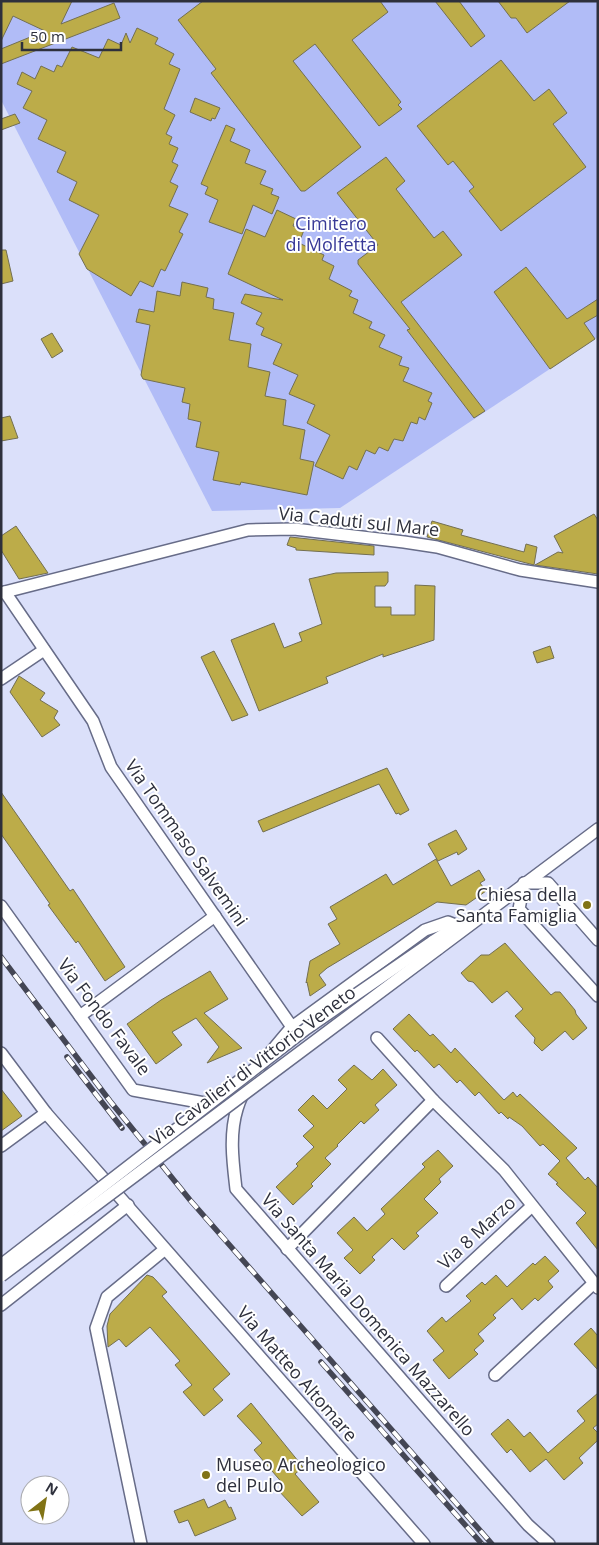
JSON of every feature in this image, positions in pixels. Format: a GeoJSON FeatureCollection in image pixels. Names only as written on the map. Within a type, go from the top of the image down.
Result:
{"type":"FeatureCollection","features":[{"type":"Feature","properties":{"kind":"street","name":"Via Caduti sul Mare"},"geometry":{"type":"LineString","coordinates":[[3,593],[248,530],[294,530],[404,542],[437,547],[520,570],[598,582]]}},
{"type":"Feature","properties":{"kind":"street","name":"Via Tommaso Salvemini"},"geometry":{"type":"LineString","coordinates":[[3,593],[94,721],[111,767],[292,1027]]}},
{"type":"Feature","properties":{"kind":"street"},"geometry":{"type":"LineString","coordinates":[[1,679],[44,650]]}},
{"type":"Feature","properties":{"kind":"street","name":"Via Cavalieri di Vittorio Veneto"},"geometry":{"type":"LineString","coordinates":[[1,1264],[306,1028],[435,945],[598,829]]}},
{"type":"Feature","properties":{"kind":"street"},"geometry":{"type":"LineString","coordinates":[[598,940],[548,883],[524,883],[520,909],[598,996]]}},
{"type":"Feature","properties":{"kind":"street","name":"Via Cavalieri di Vittorio Veneto"},"geometry":{"type":"LineString","coordinates":[[1,1276],[458,926],[524,883]]}},
{"type":"Feature","properties":{"kind":"street","name":"Via Fondo Favale"},"geometry":{"type":"LineString","coordinates":[[1,906],[133,1090],[237,1109]]}},
{"type":"Feature","properties":{"kind":"street"},"geometry":{"type":"LineString","coordinates":[[80,1016],[214,916]]}},
{"type":"Feature","properties":{"kind":"street"},"geometry":{"type":"LineString","coordinates":[[237,1109],[261,1063],[292,1027],[425,930],[448,922],[458,926]]}},
{"type":"Feature","properties":{"kind":"street"},"geometry":{"type":"LineString","coordinates":[[377,1038],[433,1100],[504,1170],[596,1286],[495,1375]]}},
{"type":"Feature","properties":{"kind":"street","name":"Via Matteo Altomare"},"geometry":{"type":"LineString","coordinates":[[1,1052],[46,1113],[120,1194],[164,1250],[424,1544]]}},
{"type":"Feature","properties":{"kind":"street"},"geometry":{"type":"LineString","coordinates":[[287,1249],[433,1100]]}},
{"type":"Feature","properties":{"kind":"street","name":"Via Santa Maria Domenica Mazzarello"},"geometry":{"type":"LineString","coordinates":[[237,1109],[232,1150],[236,1189],[528,1525],[549,1544]]}},
{"type":"Feature","properties":{"kind":"street"},"geometry":{"type":"LineString","coordinates":[[1,1146],[46,1113]]}},
{"type":"Feature","properties":{"kind":"street"},"geometry":{"type":"LineString","coordinates":[[1,1305],[128,1205]]}},
{"type":"Feature","properties":{"kind":"street","name":"Via 8 Marzo"},"geometry":{"type":"LineString","coordinates":[[446,1286],[532,1206]]}},
{"type":"Feature","properties":{"kind":"street"},"geometry":{"type":"LineString","coordinates":[[141,1544],[96,1328],[107,1297],[164,1250]]}},
{"type":"Feature","properties":{"kind":"street","name":"Via Santa Maria Domenica Mazzarello"},"geometry":{"type":"LineString","coordinates":[[528,1525],[537,1544]]}},
{"type":"Feature","properties":{"kind":"green space","name":"Cimitero di Molfetta"},"geometry":{"type":"Polygon","coordinates":[[[1,1],[598,1],[598,337],[340,508],[212,511],[1,100],[1,1]]]}},
{"type":"Feature","properties":{"kind":"building"},"geometry":{"type":"Polygon","coordinates":[[[1,1],[72,1],[61,24],[114,3],[120,18],[1,64],[1,49],[45,31],[13,16],[1,41],[1,1]]]}},
{"type":"Feature","properties":{"kind":"building"},"geometry":{"type":"Polygon","coordinates":[[[203,1],[380,1],[388,12],[352,40],[401,102],[398,105],[402,109],[379,126],[315,44],[293,61],[361,147],[305,191],[301,191],[211,73],[216,69],[178,20],[203,1]]]}},
{"type":"Feature","properties":{"kind":"building"},"geometry":{"type":"Polygon","coordinates":[[[435,1],[459,1],[485,36],[471,47],[435,1]]]}},
{"type":"Feature","properties":{"kind":"building"},"geometry":{"type":"Polygon","coordinates":[[[498,1],[570,1],[527,33],[516,18],[511,18],[498,1]]]}},
{"type":"Feature","properties":{"kind":"building"},"geometry":{"type":"Polygon","coordinates":[[[137,28],[158,38],[155,44],[174,54],[169,64],[180,69],[164,109],[175,115],[166,134],[172,137],[169,144],[178,148],[172,162],[178,165],[170,182],[178,186],[169,206],[188,214],[179,232],[183,234],[165,271],[161,269],[153,287],[140,281],[131,296],[87,269],[79,254],[99,215],[69,200],[77,182],[57,172],[66,152],[38,139],[47,120],[23,108],[32,91],[17,84],[22,72],[35,79],[41,66],[54,72],[57,65],[62,67],[72,47],[99,58],[108,39],[121,45],[126,33],[130,43],[137,28]]]}},
{"type":"Feature","properties":{"kind":"building"},"geometry":{"type":"Polygon","coordinates":[[[501,60],[534,101],[549,89],[567,113],[553,124],[586,167],[501,231],[469,191],[474,187],[453,161],[448,165],[417,126],[501,60]]]}},
{"type":"Feature","properties":{"kind":"building"},"geometry":{"type":"Polygon","coordinates":[[[195,98],[220,108],[215,119],[212,118],[211,121],[190,112],[195,98]]]}},
{"type":"Feature","properties":{"kind":"building"},"geometry":{"type":"Polygon","coordinates":[[[15,114],[20,123],[1,130],[1,119],[15,114]]]}},
{"type":"Feature","properties":{"kind":"building"},"geometry":{"type":"Polygon","coordinates":[[[226,125],[235,129],[230,141],[250,150],[245,163],[266,171],[260,184],[273,189],[271,194],[279,197],[272,214],[253,205],[242,234],[209,222],[218,200],[205,194],[208,187],[201,184],[226,125]]]}},
{"type":"Feature","properties":{"kind":"building"},"geometry":{"type":"Polygon","coordinates":[[[386,157],[405,181],[396,189],[413,211],[434,238],[443,231],[462,255],[401,302],[485,411],[474,418],[407,330],[410,329],[358,264],[358,260],[378,245],[337,193],[386,157]]]}},
{"type":"Feature","properties":{"kind":"building"},"geometry":{"type":"Polygon","coordinates":[[[277,210],[296,219],[293,226],[304,230],[299,243],[324,255],[322,260],[334,266],[329,279],[352,291],[349,296],[358,300],[353,313],[372,322],[369,328],[385,335],[379,347],[402,357],[399,365],[409,368],[403,381],[432,393],[428,401],[432,403],[425,420],[419,417],[417,424],[411,422],[403,441],[394,439],[388,451],[379,447],[375,454],[366,450],[357,470],[349,466],[343,479],[315,466],[330,435],[307,423],[315,405],[289,394],[298,375],[273,364],[282,344],[261,335],[264,328],[256,324],[262,313],[241,303],[245,294],[283,300],[228,274],[246,229],[265,237],[277,210]]]}},
{"type":"Feature","properties":{"kind":"building"},"geometry":{"type":"Polygon","coordinates":[[[1,250],[6,250],[13,281],[1,284],[1,250]]]}},
{"type":"Feature","properties":{"kind":"building"},"geometry":{"type":"Polygon","coordinates":[[[526,267],[567,319],[598,299],[598,315],[584,323],[595,339],[550,369],[494,292],[526,267]]]}},
{"type":"Feature","properties":{"kind":"building"},"geometry":{"type":"Polygon","coordinates":[[[182,282],[208,288],[206,297],[214,299],[213,309],[234,313],[229,340],[251,344],[248,367],[270,372],[265,396],[286,400],[283,425],[305,430],[300,459],[314,462],[307,495],[241,482],[240,485],[213,480],[219,452],[196,447],[201,422],[188,419],[190,404],[182,402],[185,388],[143,379],[141,375],[150,325],[136,322],[139,309],[154,312],[157,291],[180,296],[182,282]]]}},
{"type":"Feature","properties":{"kind":"building"},"geometry":{"type":"Polygon","coordinates":[[[52,333],[63,351],[52,358],[41,339],[52,333]]]}},
{"type":"Feature","properties":{"kind":"building"},"geometry":{"type":"Polygon","coordinates":[[[10,416],[18,438],[1,441],[1,418],[10,416]]]}},
{"type":"Feature","properties":{"kind":"building"},"geometry":{"type":"Polygon","coordinates":[[[594,514],[598,520],[598,574],[535,565],[558,552],[563,553],[554,536],[594,514]]]}},
{"type":"Feature","properties":{"kind":"building"},"geometry":{"type":"Polygon","coordinates":[[[432,521],[463,530],[461,535],[524,552],[526,544],[537,547],[534,565],[427,537],[432,521]]]}},
{"type":"Feature","properties":{"kind":"building"},"geometry":{"type":"Polygon","coordinates":[[[16,526],[48,573],[19,579],[1,550],[1,536],[16,526]]]}},
{"type":"Feature","properties":{"kind":"building"},"geometry":{"type":"Polygon","coordinates":[[[290,537],[374,546],[374,555],[296,550],[296,548],[287,545],[290,537]]]}},
{"type":"Feature","properties":{"kind":"building"},"geometry":{"type":"Polygon","coordinates":[[[388,572],[388,582],[385,586],[375,586],[375,607],[391,607],[391,615],[415,615],[415,585],[435,586],[434,640],[383,657],[383,654],[326,677],[328,683],[259,711],[231,640],[274,623],[284,648],[302,641],[299,633],[322,624],[309,579],[336,573],[388,572]]]}},
{"type":"Feature","properties":{"kind":"building"},"geometry":{"type":"Polygon","coordinates":[[[550,646],[554,658],[537,663],[533,652],[550,646]]]}},
{"type":"Feature","properties":{"kind":"building"},"geometry":{"type":"Polygon","coordinates":[[[214,651],[248,715],[232,721],[201,657],[214,651]]]}},
{"type":"Feature","properties":{"kind":"building"},"geometry":{"type":"Polygon","coordinates":[[[19,676],[45,693],[40,700],[58,711],[54,718],[60,725],[42,737],[10,692],[19,676]]]}},
{"type":"Feature","properties":{"kind":"building"},"geometry":{"type":"Polygon","coordinates":[[[387,768],[409,810],[400,815],[399,813],[396,814],[379,784],[263,832],[258,821],[387,768]]]}},
{"type":"Feature","properties":{"kind":"building"},"geometry":{"type":"Polygon","coordinates":[[[1,792],[70,891],[73,889],[125,967],[105,981],[78,941],[76,943],[48,905],[50,904],[1,834],[1,792]]]}},
{"type":"Feature","properties":{"kind":"building"},"geometry":{"type":"Polygon","coordinates":[[[456,830],[467,849],[458,855],[457,852],[438,861],[428,844],[456,830]]]}},
{"type":"Feature","properties":{"kind":"building"},"geometry":{"type":"Polygon","coordinates":[[[436,859],[451,886],[479,870],[485,880],[480,883],[486,891],[466,905],[437,902],[327,968],[319,975],[326,985],[310,996],[306,983],[310,961],[340,944],[328,924],[337,919],[330,907],[386,874],[393,885],[436,859]]]}},
{"type":"Feature","properties":{"kind":"building"},"geometry":{"type":"Polygon","coordinates":[[[505,943],[551,995],[555,992],[560,992],[575,1010],[587,1028],[573,1040],[565,1031],[542,1051],[534,1043],[535,1038],[515,1016],[523,1009],[507,991],[492,1003],[473,982],[468,981],[461,973],[481,955],[489,955],[505,943]]]}},
{"type":"Feature","properties":{"kind":"building"},"geometry":{"type":"Polygon","coordinates":[[[210,971],[228,999],[204,1013],[242,1048],[207,1063],[219,1047],[196,1018],[172,1032],[182,1045],[156,1064],[127,1024],[161,1000],[210,971]]]}},
{"type":"Feature","properties":{"kind":"building"},"geometry":{"type":"Polygon","coordinates":[[[409,1014],[430,1036],[433,1034],[451,1053],[455,1048],[504,1100],[513,1092],[517,1097],[520,1094],[577,1148],[566,1158],[585,1180],[588,1177],[598,1188],[598,1250],[576,1223],[586,1213],[548,1174],[560,1161],[543,1144],[540,1146],[522,1126],[509,1117],[508,1119],[501,1112],[499,1114],[479,1092],[475,1096],[460,1080],[457,1083],[439,1064],[434,1068],[417,1050],[415,1052],[393,1029],[409,1014]]]}},
{"type":"Feature","properties":{"kind":"building"},"geometry":{"type":"Polygon","coordinates":[[[354,1065],[372,1080],[383,1069],[397,1085],[375,1105],[379,1110],[364,1124],[361,1121],[325,1158],[331,1164],[311,1184],[313,1186],[293,1205],[276,1187],[314,1147],[303,1136],[314,1126],[298,1110],[313,1095],[327,1109],[347,1089],[338,1080],[354,1065]]]}},
{"type":"Feature","properties":{"kind":"building"},"geometry":{"type":"Polygon","coordinates":[[[1,1089],[22,1116],[1,1131],[1,1089]]]}},
{"type":"Feature","properties":{"kind":"building"},"geometry":{"type":"Polygon","coordinates":[[[438,1150],[453,1166],[439,1179],[441,1182],[424,1199],[438,1213],[416,1233],[419,1236],[404,1250],[392,1238],[372,1257],[375,1260],[360,1274],[344,1258],[353,1250],[337,1233],[354,1217],[367,1231],[385,1214],[381,1209],[425,1167],[422,1164],[438,1150]]]}},
{"type":"Feature","properties":{"kind":"building"},"geometry":{"type":"Polygon","coordinates":[[[545,1256],[559,1271],[548,1281],[553,1287],[538,1301],[535,1298],[522,1310],[512,1298],[493,1315],[496,1318],[478,1334],[484,1341],[474,1350],[478,1354],[449,1379],[433,1360],[444,1351],[427,1331],[442,1317],[446,1322],[471,1301],[466,1296],[482,1282],[485,1285],[496,1275],[507,1287],[533,1263],[535,1265],[545,1256]]]}},
{"type":"Feature","properties":{"kind":"building"},"geometry":{"type":"Polygon","coordinates":[[[147,1275],[153,1277],[167,1292],[162,1296],[230,1374],[213,1389],[223,1400],[204,1416],[183,1392],[192,1385],[175,1365],[180,1361],[150,1327],[126,1347],[119,1339],[108,1347],[107,1326],[110,1314],[147,1275]]]}},
{"type":"Feature","properties":{"kind":"building"},"geometry":{"type":"Polygon","coordinates":[[[591,1328],[598,1336],[598,1370],[574,1344],[591,1328]]]}},
{"type":"Feature","properties":{"kind":"building"},"geometry":{"type":"Polygon","coordinates":[[[598,1393],[598,1424],[593,1428],[598,1433],[598,1440],[579,1458],[583,1463],[564,1480],[546,1459],[530,1472],[511,1449],[507,1453],[491,1434],[508,1419],[524,1437],[530,1432],[548,1453],[585,1421],[577,1411],[598,1393]]]}},
{"type":"Feature","properties":{"kind":"building"},"geometry":{"type":"Polygon","coordinates":[[[251,1403],[303,1467],[295,1474],[319,1502],[302,1516],[278,1490],[284,1485],[254,1450],[262,1443],[237,1416],[251,1403]]]}},
{"type":"Feature","properties":{"kind":"building"},"geometry":{"type":"Polygon","coordinates":[[[204,1499],[208,1508],[225,1500],[229,1508],[231,1507],[236,1519],[195,1536],[188,1520],[179,1523],[174,1511],[204,1499]]]}},
{"type":"Feature","properties":{"kind":"railway"},"geometry":{"type":"LineString","coordinates":[[1,957],[110,1101],[190,1200],[492,1544]]}},
{"type":"Feature","properties":{"kind":"railway"},"geometry":{"type":"LineString","coordinates":[[67,1057],[122,1128]]}},
{"type":"Feature","properties":{"kind":"railway"},"geometry":{"type":"LineString","coordinates":[[321,1362],[482,1544]]}},
{"type":"Feature","properties":{"kind":"place","name":"Chiesa della Santa Famiglia"},"geometry":{"type":"Point","coordinates":[587,905]}},
{"type":"Feature","properties":{"kind":"place","name":"Museo Archeologico del Pulo"},"geometry":{"type":"Point","coordinates":[206,1475]}}]}
